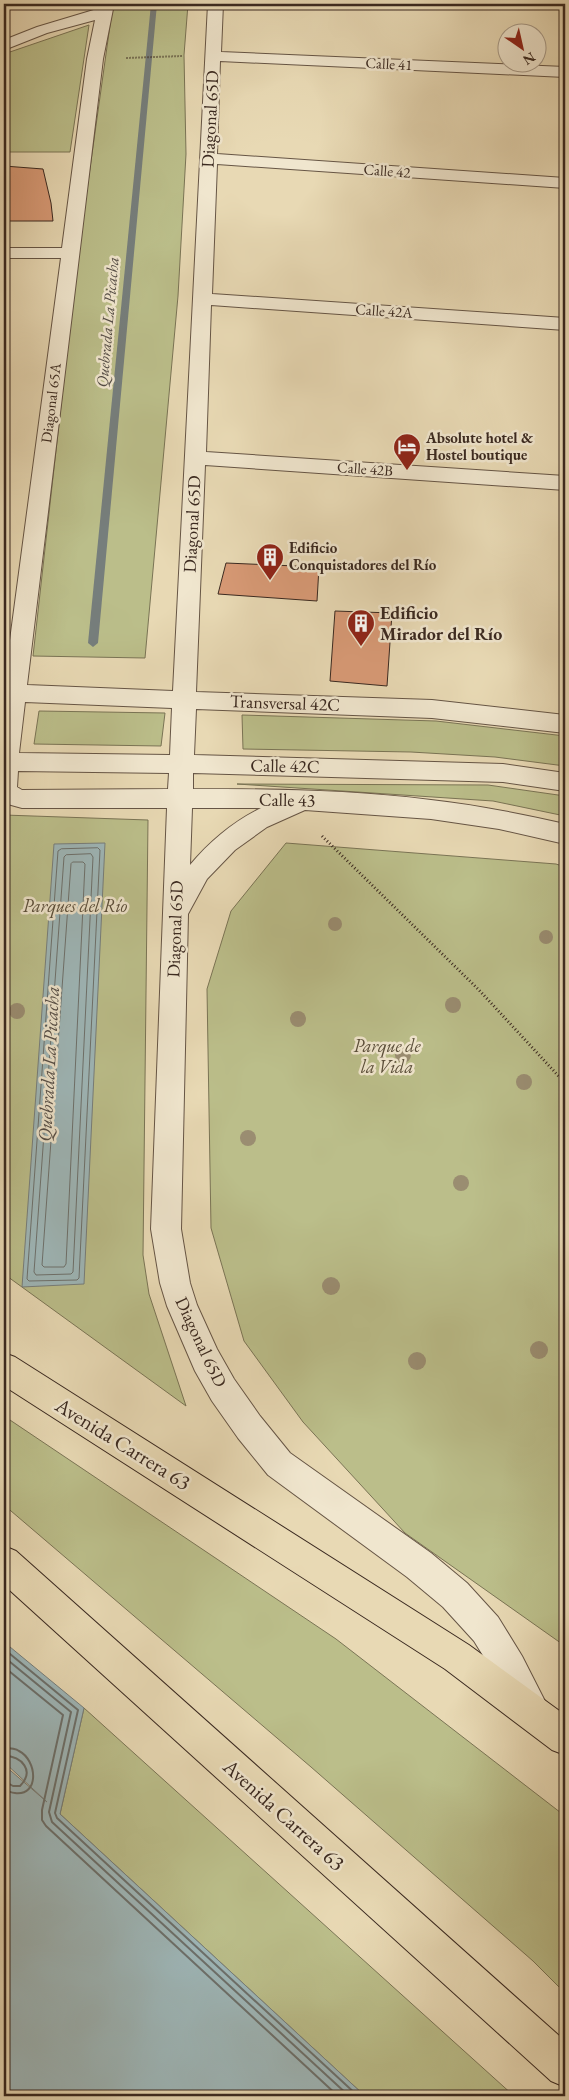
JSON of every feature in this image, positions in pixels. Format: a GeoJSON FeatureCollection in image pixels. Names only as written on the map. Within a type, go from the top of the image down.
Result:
{"type":"FeatureCollection","features":[{"type":"Feature","properties":{"kind":"highway","name":"Avenida Carrera 63"},"geometry":{"type":"LineString","coordinates":[[4,1368],[450,1652],[565,1737]]}},
{"type":"Feature","properties":{"kind":"highway","name":"Avenida Carrera 63"},"geometry":{"type":"LineString","coordinates":[[4,1563],[565,2068]]}},
{"type":"Feature","properties":{"kind":"street","name":"Diagonal 65D"},"geometry":{"type":"LineString","coordinates":[[215,4],[175,916],[166,1230],[175,1283],[191,1328],[223,1390],[249,1427],[279,1464],[419,1565],[455,1595],[486,1629],[510,1668],[532,1712]]}},
{"type":"Feature","properties":{"kind":"street"},"geometry":{"type":"LineString","coordinates":[[4,45],[105,8]]}},
{"type":"Feature","properties":{"kind":"street","name":"Diagonal 65A"},"geometry":{"type":"LineString","coordinates":[[8,794],[5,790],[5,762],[9,693],[95,59],[105,8]]}},
{"type":"Feature","properties":{"kind":"street","name":"Calle 41"},"geometry":{"type":"LineString","coordinates":[[213,56],[565,72]]}},
{"type":"Feature","properties":{"kind":"street","name":"Calle 42"},"geometry":{"type":"LineString","coordinates":[[208,158],[565,183]]}},
{"type":"Feature","properties":{"kind":"street"},"geometry":{"type":"LineString","coordinates":[[4,253],[70,253]]}},
{"type":"Feature","properties":{"kind":"street","name":"Calle 42A"},"geometry":{"type":"LineString","coordinates":[[202,299],[565,324]]}},
{"type":"Feature","properties":{"kind":"street","name":"Calle 42B"},"geometry":{"type":"LineString","coordinates":[[195,458],[565,483]]}},
{"type":"Feature","properties":{"kind":"street","name":"Transversal 42C"},"geometry":{"type":"LineString","coordinates":[[9,693],[432,709],[565,724]]}},
{"type":"Feature","properties":{"kind":"street","name":"Calle 42C"},"geometry":{"type":"LineString","coordinates":[[5,762],[181,764],[477,772],[503,773],[565,782]]}},
{"type":"Feature","properties":{"kind":"street","name":"Calle 43"},"geometry":{"type":"LineString","coordinates":[[8,794],[22,799],[306,800],[359,802],[489,817],[565,834]]}},
{"type":"Feature","properties":{"kind":"street"},"geometry":{"type":"LineString","coordinates":[[175,916],[186,889],[203,864],[224,843],[276,811],[306,800]]}},
{"type":"Feature","properties":{"kind":"path"},"geometry":{"type":"LineString","coordinates":[[120,58],[182,56]]}},
{"type":"Feature","properties":{"kind":"path"},"geometry":{"type":"LineString","coordinates":[[325,838],[479,990],[565,1083]]}},
{"type":"Feature","properties":{"kind":"green space"},"geometry":{"type":"Polygon","coordinates":[[[113,4],[188,4],[184,55],[186,154],[178,296],[145,658],[33,656],[78,254],[113,4]]]}},
{"type":"Feature","properties":{"kind":"green space"},"geometry":{"type":"Polygon","coordinates":[[[89,25],[70,152],[4,152],[4,54],[89,25]]]}},
{"type":"Feature","properties":{"kind":"green space"},"geometry":{"type":"Polygon","coordinates":[[[39,711],[165,713],[161,746],[34,744],[39,711]]]}},
{"type":"Feature","properties":{"kind":"green space"},"geometry":{"type":"Polygon","coordinates":[[[242,715],[436,721],[565,736],[565,766],[495,757],[411,752],[243,749],[242,715]]]}},
{"type":"Feature","properties":{"kind":"green space"},"geometry":{"type":"Polygon","coordinates":[[[237,784],[488,785],[565,796],[565,816],[493,801],[237,784]]]}},
{"type":"Feature","properties":{"kind":"green space","name":"Parques del Río"},"geometry":{"type":"Polygon","coordinates":[[[4,815],[148,820],[143,1255],[149,1294],[186,1406],[4,1274],[4,815]]]}},
{"type":"Feature","properties":{"kind":"green space","name":"Parque de la Vida"},"geometry":{"type":"Polygon","coordinates":[[[286,843],[556,864],[565,867],[565,1646],[405,1533],[303,1422],[244,1341],[211,1228],[207,989],[231,911],[286,843]]]}},
{"type":"Feature","properties":{"kind":"green space"},"geometry":{"type":"Polygon","coordinates":[[[4,1416],[336,1639],[565,1816],[565,1993],[533,1961],[311,1767],[4,1505],[4,1416]]]}},
{"type":"Feature","properties":{"kind":"green space"},"geometry":{"type":"Polygon","coordinates":[[[84,1708],[514,2096],[365,2096],[60,1814],[84,1708]]]}},
{"type":"Feature","properties":{"kind":"water"},"geometry":{"type":"Polygon","coordinates":[[[105,843],[84,1284],[22,1287],[54,844],[105,843]]]}},
{"type":"Feature","properties":{"kind":"water"},"geometry":{"type":"Polygon","coordinates":[[[4,1642],[84,1708],[60,1814],[365,2096],[4,2096],[4,1765],[47,1802],[4,1762],[4,1642]]]}},
{"type":"Feature","properties":{"kind":"building"},"geometry":{"type":"Polygon","coordinates":[[[235,4],[287,4],[286,9],[234,8],[235,4]]]}},
{"type":"Feature","properties":{"kind":"building"},"geometry":{"type":"Polygon","coordinates":[[[4,166],[43,169],[53,221],[4,221],[4,166]]]}},
{"type":"Feature","properties":{"kind":"building","name":"Edificio Conquistadores del Río"},"geometry":{"type":"Polygon","coordinates":[[[226,563],[319,567],[317,601],[218,594],[226,563]]]}},
{"type":"Feature","properties":{"kind":"building","name":"Edificio Mirador del Río"},"geometry":{"type":"Polygon","coordinates":[[[335,611],[392,613],[387,686],[330,681],[335,611]]]}},
{"type":"Feature","properties":{"kind":"waterway","name":"Quebrada La Picacha"},"geometry":{"type":"LineString","coordinates":[[93,643],[154,4]]}},
{"type":"Feature","properties":{"kind":"place","name":"Absolute hotel & Hostel boutique"},"geometry":{"type":"Point","coordinates":[407,471]}},
{"type":"Feature","properties":{"kind":"place","name":"Edificio Conquistadores del Río"},"geometry":{"type":"Point","coordinates":[270,581]}},
{"type":"Feature","properties":{"kind":"place","name":"Edificio Mirador del Río"},"geometry":{"type":"Point","coordinates":[361,647]}}]}
